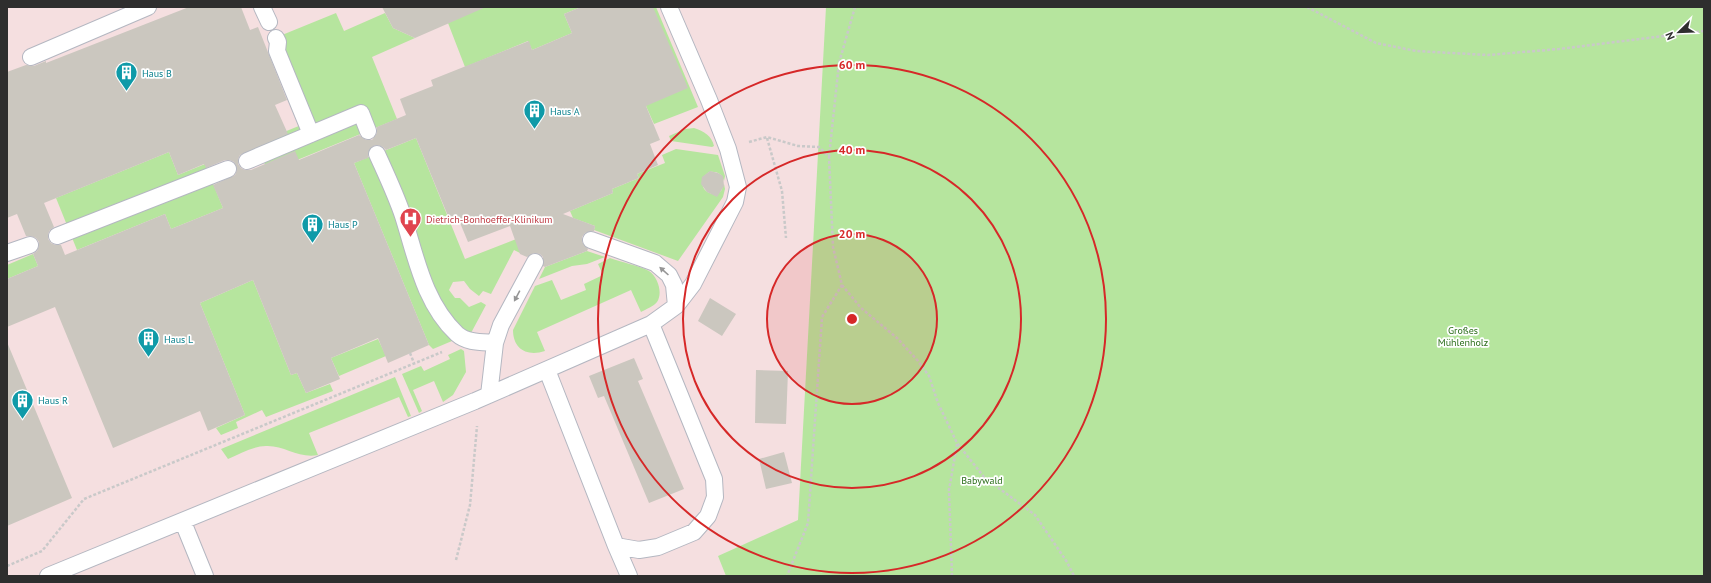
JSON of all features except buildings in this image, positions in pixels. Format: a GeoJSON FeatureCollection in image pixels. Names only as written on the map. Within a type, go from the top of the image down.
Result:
{"type":"FeatureCollection","features":[{"type":"Feature","properties":{"kind":"lane"},"geometry":{"type":"LineString","coordinates":[[32,57],[148,7]]}},
{"type":"Feature","properties":{"kind":"lane"},"geometry":{"type":"LineString","coordinates":[[262,7],[269,22]]}},
{"type":"Feature","properties":{"kind":"lane"},"geometry":{"type":"LineString","coordinates":[[48,576],[183,522],[482,398],[651,324],[676,306],[693,284],[735,202],[738,188],[728,149],[670,7]]}},
{"type":"Feature","properties":{"kind":"lane"},"geometry":{"type":"LineString","coordinates":[[276,38],[278,42],[277,51],[311,134]]}},
{"type":"Feature","properties":{"kind":"lane"},"geometry":{"type":"LineString","coordinates":[[247,161],[361,113],[368,131]]}},
{"type":"Feature","properties":{"kind":"lane"},"geometry":{"type":"LineString","coordinates":[[377,154],[402,214],[423,283],[438,311],[458,334],[469,341],[495,343]]}},
{"type":"Feature","properties":{"kind":"lane"},"geometry":{"type":"LineString","coordinates":[[57,236],[228,169]]}},
{"type":"Feature","properties":{"kind":"lane"},"geometry":{"type":"LineString","coordinates":[[590,240],[655,263],[669,275],[674,286],[676,306]]}},
{"type":"Feature","properties":{"kind":"lane"},"geometry":{"type":"LineString","coordinates":[[7,252],[30,245]]}},
{"type":"Feature","properties":{"kind":"lane"},"geometry":{"type":"LineString","coordinates":[[482,398],[495,343],[501,325],[535,262]]}},
{"type":"Feature","properties":{"kind":"lane"},"geometry":{"type":"LineString","coordinates":[[616,546],[639,550],[658,547],[694,532],[708,516],[715,496],[714,479],[651,324]]}},
{"type":"Feature","properties":{"kind":"lane"},"geometry":{"type":"LineString","coordinates":[[547,370],[629,576]]}},
{"type":"Feature","properties":{"kind":"lane"},"geometry":{"type":"LineString","coordinates":[[183,522],[206,576]]}},
{"type":"Feature","properties":{"kind":"path"},"geometry":{"type":"LineString","coordinates":[[855,7],[839,63],[829,157],[833,247],[842,285],[861,308],[897,338],[929,376],[938,403],[957,443],[984,477],[1035,515],[1067,562],[1074,576]]}},
{"type":"Feature","properties":{"kind":"path"},"geometry":{"type":"LineString","coordinates":[[1307,7],[1376,43],[1416,51],[1488,55],[1559,49],[1704,31]]}},
{"type":"Feature","properties":{"kind":"path"},"geometry":{"type":"LineString","coordinates":[[728,149],[767,137],[798,146],[819,147],[829,157]]}},
{"type":"Feature","properties":{"kind":"path"},"geometry":{"type":"LineString","coordinates":[[767,137],[782,191],[786,238]]}},
{"type":"Feature","properties":{"kind":"path"},"geometry":{"type":"LineString","coordinates":[[788,576],[808,523],[822,317],[842,285]]}},
{"type":"Feature","properties":{"kind":"path"},"geometry":{"type":"LineString","coordinates":[[7,566],[42,551],[84,499],[469,341]]}},
{"type":"Feature","properties":{"kind":"path"},"geometry":{"type":"LineString","coordinates":[[410,353],[414,363]]}},
{"type":"Feature","properties":{"kind":"path"},"geometry":{"type":"LineString","coordinates":[[456,560],[470,505],[477,422],[482,398]]}},
{"type":"Feature","properties":{"kind":"path"},"geometry":{"type":"LineString","coordinates":[[952,576],[949,490],[957,443]]}},
{"type":"Feature","properties":{"kind":"shaded area","name":"Dietrich-Bonhoeffer-Klinikum"},"geometry":{"type":"Polygon","coordinates":[[[7,7],[826,7],[798,520],[718,556],[726,576],[7,576],[7,7]]]}},
{"type":"Feature","properties":{"kind":"green space"},"geometry":{"type":"Polygon","coordinates":[[[469,7],[581,7],[564,14],[572,33],[532,50],[528,41],[465,67],[448,23],[469,7]]]}},
{"type":"Feature","properties":{"kind":"green space"},"geometry":{"type":"Polygon","coordinates":[[[653,7],[656,7],[698,107],[654,124],[646,106],[653,7]]]}},
{"type":"Feature","properties":{"kind":"green space","name":"Großes Mühlenholz"},"geometry":{"type":"Polygon","coordinates":[[[826,7],[1704,7],[1704,576],[726,576],[718,556],[798,520],[826,7]]]}},
{"type":"Feature","properties":{"kind":"green space"},"geometry":{"type":"Polygon","coordinates":[[[336,13],[344,31],[385,13],[393,28],[415,38],[372,57],[397,119],[268,172],[259,150],[245,155],[242,149],[311,121],[281,47],[282,35],[336,13]]]}},
{"type":"Feature","properties":{"kind":"green space"},"geometry":{"type":"Polygon","coordinates":[[[694,128],[707,134],[714,146],[712,147],[671,141],[669,136],[685,129],[694,128]]]}},
{"type":"Feature","properties":{"kind":"green space"},"geometry":{"type":"Polygon","coordinates":[[[416,138],[465,259],[534,232],[524,255],[514,250],[491,294],[483,291],[479,296],[470,289],[464,281],[453,282],[449,290],[455,298],[460,298],[469,307],[481,302],[486,305],[471,333],[433,349],[429,345],[354,163],[416,138]]]}},
{"type":"Feature","properties":{"kind":"green space"},"geometry":{"type":"Polygon","coordinates":[[[676,149],[718,155],[725,176],[724,181],[722,176],[719,174],[709,172],[703,178],[702,182],[704,189],[710,193],[715,194],[721,191],[724,184],[725,189],[723,197],[678,261],[594,230],[595,226],[573,218],[570,211],[613,193],[612,189],[639,178],[637,174],[665,163],[662,155],[676,149]]]}},
{"type":"Feature","properties":{"kind":"green space"},"geometry":{"type":"Polygon","coordinates":[[[169,152],[178,175],[205,164],[223,208],[171,229],[165,214],[77,250],[56,198],[169,152]]]}},
{"type":"Feature","properties":{"kind":"green space"},"geometry":{"type":"Polygon","coordinates":[[[587,251],[605,257],[587,264],[572,266],[539,279],[545,267],[587,251]]]}},
{"type":"Feature","properties":{"kind":"green space"},"geometry":{"type":"Polygon","coordinates":[[[33,254],[38,266],[7,279],[7,265],[33,254]]]}},
{"type":"Feature","properties":{"kind":"green space"},"geometry":{"type":"Polygon","coordinates":[[[610,258],[641,267],[649,271],[655,277],[659,285],[660,294],[657,302],[641,312],[631,290],[537,332],[545,351],[532,353],[518,347],[515,342],[513,330],[535,286],[552,280],[561,300],[586,290],[584,284],[603,275],[598,264],[610,258]]]}},
{"type":"Feature","properties":{"kind":"green space"},"geometry":{"type":"Polygon","coordinates":[[[253,280],[291,375],[297,373],[306,393],[330,384],[333,391],[266,417],[262,410],[236,422],[238,428],[221,435],[216,428],[245,415],[200,303],[253,280]]]}},
{"type":"Feature","properties":{"kind":"green space"},"geometry":{"type":"Polygon","coordinates":[[[378,339],[386,356],[339,376],[331,358],[378,339]]]}},
{"type":"Feature","properties":{"kind":"green space"},"geometry":{"type":"Polygon","coordinates":[[[461,349],[464,351],[466,372],[453,395],[443,402],[434,381],[413,390],[422,411],[419,413],[402,374],[421,366],[424,371],[450,359],[448,355],[461,349]]]}},
{"type":"Feature","properties":{"kind":"green space"},"geometry":{"type":"Polygon","coordinates":[[[395,377],[411,416],[408,417],[399,397],[309,433],[318,455],[304,455],[273,446],[261,446],[228,459],[221,449],[395,377]]]}},
{"type":"Feature","properties":{"kind":"place","name":"Haus B"},"geometry":{"type":"Point","coordinates":[126,92]}},
{"type":"Feature","properties":{"kind":"place","name":"Haus A"},"geometry":{"type":"Point","coordinates":[535,130]}},
{"type":"Feature","properties":{"kind":"place","name":"Dietrich-Bonhoeffer-Klinikum"},"geometry":{"type":"Point","coordinates":[411,238]}},
{"type":"Feature","properties":{"kind":"place","name":"Haus P"},"geometry":{"type":"Point","coordinates":[313,244]}},
{"type":"Feature","properties":{"kind":"place","name":"Haus L"},"geometry":{"type":"Point","coordinates":[149,358]}},
{"type":"Feature","properties":{"kind":"place","name":"Haus R"},"geometry":{"type":"Point","coordinates":[23,420]}},
{"type":"Feature","properties":{"kind":"park label","name":"Babywald"},"geometry":{"type":"Point","coordinates":[982,480]}}]}
